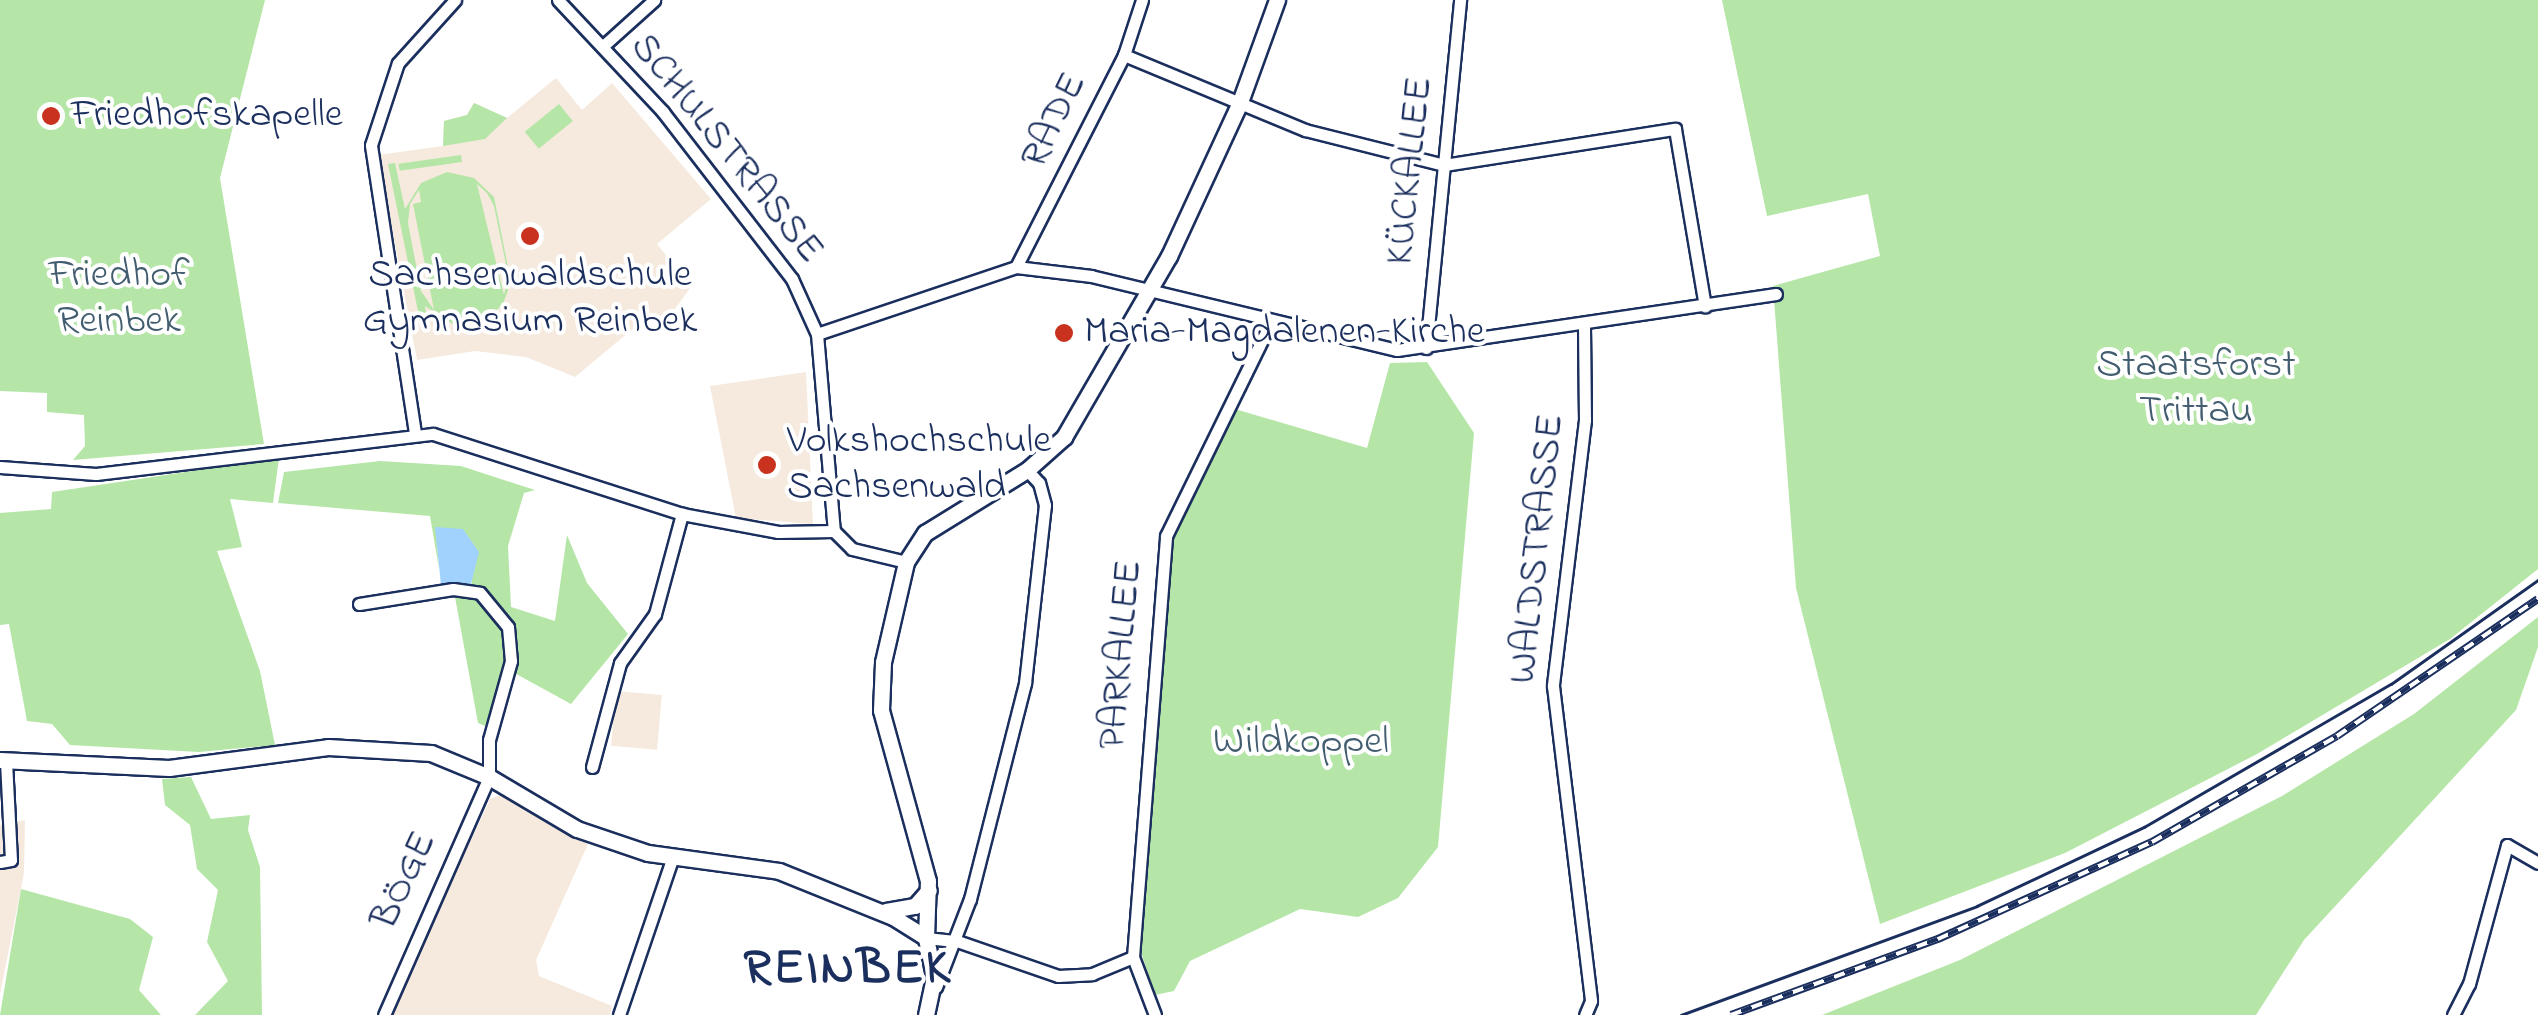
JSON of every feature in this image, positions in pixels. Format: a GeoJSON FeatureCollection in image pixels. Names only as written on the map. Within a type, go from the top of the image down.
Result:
{"type":"FeatureCollection","features":[{"type":"Feature","properties":{"kind":"main road"},"geometry":{"type":"LineString","coordinates":[[926,1015],[932,996],[934,963],[926,938],[929,890],[881,696],[906,562],[925,534],[1027,470],[1064,437],[1149,294],[1240,102],[1277,0]]}},
{"type":"Feature","properties":{"kind":"main road"},"geometry":{"type":"LineString","coordinates":[[3,760],[169,768],[371,746],[432,752],[489,776],[577,829],[674,856],[778,871],[885,914],[926,938]]}},
{"type":"Feature","properties":{"kind":"main road"},"geometry":{"type":"LineString","coordinates":[[885,914],[914,906],[929,890]]}},
{"type":"Feature","properties":{"kind":"main road"},"geometry":{"type":"LineString","coordinates":[[885,914],[917,921],[926,915]]}},
{"type":"Feature","properties":{"kind":"street"},"geometry":{"type":"LineString","coordinates":[[416,433],[371,145],[398,63],[455,0]]}},
{"type":"Feature","properties":{"kind":"street","name":"SCHULSTRASSE"},"geometry":{"type":"LineString","coordinates":[[558,0],[603,46],[780,262],[817,334],[834,531]]}},
{"type":"Feature","properties":{"kind":"street"},"geometry":{"type":"LineString","coordinates":[[603,46],[654,0]]}},
{"type":"Feature","properties":{"kind":"street","name":"RADE"},"geometry":{"type":"LineString","coordinates":[[1016,267],[1124,54],[1142,0]]}},
{"type":"Feature","properties":{"kind":"street","name":"KÜCKALLEE"},"geometry":{"type":"LineString","coordinates":[[1426,348],[1460,0]]}},
{"type":"Feature","properties":{"kind":"street"},"geometry":{"type":"LineString","coordinates":[[1124,54],[1353,145],[1444,165],[1675,129],[1705,306]]}},
{"type":"Feature","properties":{"kind":"street"},"geometry":{"type":"LineString","coordinates":[[817,334],[1016,267],[1090,276],[1149,294],[1397,350],[1584,326],[1776,294]]}},
{"type":"Feature","properties":{"kind":"street","name":"PARKALLEE"},"geometry":{"type":"LineString","coordinates":[[1154,1015],[1134,958],[1166,536],[1271,322]]}},
{"type":"Feature","properties":{"kind":"street","name":"WALDSTRASSE"},"geometry":{"type":"LineString","coordinates":[[1584,326],[1584,435],[1554,686],[1591,1001],[1585,1015]]}},
{"type":"Feature","properties":{"kind":"street"},"geometry":{"type":"LineString","coordinates":[[0,466],[96,474],[416,433],[451,437],[682,514],[778,532],[834,531],[852,549],[906,562]]}},
{"type":"Feature","properties":{"kind":"street"},"geometry":{"type":"LineString","coordinates":[[932,996],[957,941],[1014,746],[1035,620],[1044,505],[1039,483],[1027,470]]}},
{"type":"Feature","properties":{"kind":"street"},"geometry":{"type":"LineString","coordinates":[[592,767],[620,663],[655,614],[682,514]]}},
{"type":"Feature","properties":{"kind":"street","name":"BÖGE"},"geometry":{"type":"LineString","coordinates":[[358,604],[462,589],[487,597],[502,616],[511,661],[489,740],[489,776],[384,1015]]}},
{"type":"Feature","properties":{"kind":"street"},"geometry":{"type":"LineString","coordinates":[[3,760],[5,861]]}},
{"type":"Feature","properties":{"kind":"street"},"geometry":{"type":"LineString","coordinates":[[2452,1015],[2470,984],[2507,845],[2538,863]]}},
{"type":"Feature","properties":{"kind":"street"},"geometry":{"type":"LineString","coordinates":[[618,1015],[674,856]]}},
{"type":"Feature","properties":{"kind":"street"},"geometry":{"type":"LineString","coordinates":[[926,938],[957,941],[1058,976],[1092,974],[1134,958]]}},
{"type":"Feature","properties":{"kind":"shaded area","name":"Sachsenwaldschule Gymnasium Reinbek"},"geometry":{"type":"Polygon","coordinates":[[[556,78],[582,110],[612,83],[711,199],[657,244],[691,287],[669,317],[635,327],[575,377],[526,357],[475,351],[417,360],[378,155],[443,146],[444,121],[467,115],[474,103],[507,118],[556,78]]]}},
{"type":"Feature","properties":{"kind":"shaded area","name":"Volkshochschule Sachsenwald"},"geometry":{"type":"Polygon","coordinates":[[[806,372],[813,524],[736,518],[710,386],[806,372]]]}},
{"type":"Feature","properties":{"kind":"shaded area"},"geometry":{"type":"Polygon","coordinates":[[[616,691],[662,695],[657,750],[611,746],[616,691]]]}},
{"type":"Feature","properties":{"kind":"shaded area"},"geometry":{"type":"Polygon","coordinates":[[[500,795],[588,844],[536,960],[539,976],[612,1006],[610,1015],[391,1015],[490,799],[500,795]]]}},
{"type":"Feature","properties":{"kind":"shaded area"},"geometry":{"type":"Polygon","coordinates":[[[25,820],[24,873],[0,994],[0,825],[25,820]]]}},
{"type":"Feature","properties":{"kind":"green space","name":"Friedhof Reinbek"},"geometry":{"type":"Polygon","coordinates":[[[0,0],[265,0],[220,178],[264,444],[73,460],[85,446],[84,415],[47,412],[47,393],[0,391],[0,0]]]}},
{"type":"Feature","properties":{"kind":"green space","name":"Staatsforst Trittau"},"geometry":{"type":"Polygon","coordinates":[[[1722,0],[2538,0],[2538,569],[2450,639],[2257,754],[2065,853],[1880,924],[1796,588],[1773,286],[1880,256],[1868,194],[1767,216],[1722,0]]]}},
{"type":"Feature","properties":{"kind":"green space"},"geometry":{"type":"Polygon","coordinates":[[[474,103],[507,118],[485,139],[443,146],[444,121],[467,115],[474,103]]]}},
{"type":"Feature","properties":{"kind":"green space"},"geometry":{"type":"Polygon","coordinates":[[[559,104],[573,121],[539,149],[525,132],[559,104]]]}},
{"type":"Feature","properties":{"kind":"green space"},"geometry":{"type":"Polygon","coordinates":[[[461,155],[462,162],[400,171],[399,164],[461,155]]]}},
{"type":"Feature","properties":{"kind":"green space"},"geometry":{"type":"Polygon","coordinates":[[[395,163],[405,209],[421,183],[447,172],[474,178],[494,197],[511,282],[503,304],[488,318],[453,324],[425,306],[427,320],[420,321],[388,164],[395,163]],[[477,184],[504,295],[508,274],[494,206],[477,184]],[[419,190],[410,204],[408,223],[421,291],[434,310],[413,204],[421,202],[419,190]]]}},
{"type":"Feature","properties":{"kind":"green space","name":"Wildkoppel"},"geometry":{"type":"Polygon","coordinates":[[[1427,362],[1474,433],[1438,847],[1398,898],[1358,917],[1300,909],[1190,961],[1174,991],[1155,995],[1139,946],[1173,539],[1235,409],[1367,448],[1390,363],[1427,362]]]}},
{"type":"Feature","properties":{"kind":"green space"},"geometry":{"type":"Polygon","coordinates":[[[279,458],[273,503],[230,499],[242,547],[217,551],[260,671],[275,745],[199,752],[70,745],[52,724],[27,721],[9,624],[0,625],[0,513],[51,509],[52,492],[279,458]]]}},
{"type":"Feature","properties":{"kind":"green space"},"geometry":{"type":"Polygon","coordinates":[[[380,461],[461,466],[535,490],[524,493],[508,546],[511,607],[555,621],[567,535],[587,583],[628,634],[571,704],[507,669],[485,726],[478,723],[455,597],[468,596],[472,581],[468,536],[437,544],[439,569],[430,516],[278,503],[284,472],[380,461]]]}},
{"type":"Feature","properties":{"kind":"green space"},"geometry":{"type":"Polygon","coordinates":[[[2538,617],[2538,647],[2516,710],[2304,940],[2256,1015],[1822,1015],[1960,960],[2282,796],[2414,714],[2538,617]]]}},
{"type":"Feature","properties":{"kind":"green space"},"geometry":{"type":"Polygon","coordinates":[[[191,777],[211,819],[250,815],[248,830],[260,867],[262,1015],[195,1015],[228,981],[207,942],[218,890],[197,869],[190,825],[165,805],[162,779],[191,777]]]}},
{"type":"Feature","properties":{"kind":"green space"},"geometry":{"type":"Polygon","coordinates":[[[21,889],[130,919],[153,937],[139,990],[161,1015],[0,1015],[21,889]]]}},
{"type":"Feature","properties":{"kind":"water"},"geometry":{"type":"Polygon","coordinates":[[[435,527],[463,529],[479,552],[471,584],[441,585],[435,527]]]}},
{"type":"Feature","properties":{"kind":"tram line"},"geometry":{"type":"LineString","coordinates":[[1681,1015],[1977,906],[2144,827],[2391,684],[2538,580]]}},
{"type":"Feature","properties":{"kind":"railway"},"geometry":{"type":"LineString","coordinates":[[1731,1015],[1938,939],[2152,842],[2337,736],[2538,599]]}},
{"type":"Feature","properties":{"kind":"place","name":"Friedhofskapelle"},"geometry":{"type":"Point","coordinates":[51,116]}},
{"type":"Feature","properties":{"kind":"place","name":"Sachsenwaldschule Gymnasium Reinbek"},"geometry":{"type":"Point","coordinates":[530,236]}},
{"type":"Feature","properties":{"kind":"place","name":"Maria-Magdalenen-Kirche"},"geometry":{"type":"Point","coordinates":[1064,333]}},
{"type":"Feature","properties":{"kind":"place","name":"Volkshochschule Sachsenwald"},"geometry":{"type":"Point","coordinates":[767,465]}},
{"type":"Feature","properties":{"kind":"district","name":"REINBEK"},"geometry":{"type":"Point","coordinates":[848,970]}}]}
